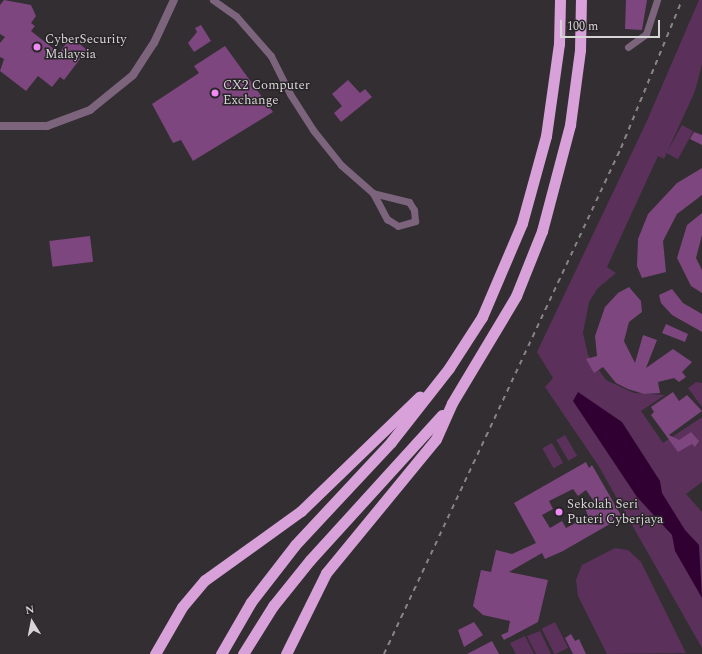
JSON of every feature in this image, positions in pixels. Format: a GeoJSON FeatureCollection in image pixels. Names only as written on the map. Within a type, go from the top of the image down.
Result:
{"type":"FeatureCollection","features":[{"type":"Feature","properties":{"kind":"highway"},"geometry":{"type":"LineString","coordinates":[[221,654],[251,602],[295,545],[391,442],[449,368],[482,317],[498,283],[534,185],[554,88],[560,0]]}},
{"type":"Feature","properties":{"kind":"highway"},"geometry":{"type":"LineString","coordinates":[[286,654],[326,573],[436,439],[452,403],[516,296],[542,231],[570,125],[580,50],[581,0]]}},
{"type":"Feature","properties":{"kind":"highway"},"geometry":{"type":"LineString","coordinates":[[156,653],[182,607],[206,580],[301,511],[449,368]]}},
{"type":"Feature","properties":{"kind":"highway"},"geometry":{"type":"LineString","coordinates":[[243,654],[273,606],[310,560],[452,403]]}},
{"type":"Feature","properties":{"kind":"street"},"geometry":{"type":"LineString","coordinates":[[0,126],[47,126],[90,110],[133,75],[154,43],[174,0]]}},
{"type":"Feature","properties":{"kind":"street"},"geometry":{"type":"LineString","coordinates":[[213,0],[252,32],[272,56],[290,94],[314,130],[341,165],[372,193],[391,223],[405,226],[415,221],[414,210],[409,202],[372,193]]}},
{"type":"Feature","properties":{"kind":"street"},"geometry":{"type":"LineString","coordinates":[[628,47],[646,34],[657,0]]}},
{"type":"Feature","properties":{"kind":"shaded area"},"geometry":{"type":"Polygon","coordinates":[[[699,0],[702,0],[702,64],[695,91],[664,159],[658,156],[607,267],[616,273],[598,288],[589,302],[583,333],[588,355],[606,380],[634,393],[665,395],[641,411],[663,443],[702,417],[702,482],[686,494],[702,512],[702,648],[598,465],[545,387],[553,378],[537,352],[646,123],[699,0]]]}},
{"type":"Feature","properties":{"kind":"shaded area"},"geometry":{"type":"Polygon","coordinates":[[[682,125],[693,131],[678,159],[666,153],[682,125]]]}},
{"type":"Feature","properties":{"kind":"shaded area"},"geometry":{"type":"Polygon","coordinates":[[[696,382],[702,383],[702,407],[688,388],[696,382]]]}},
{"type":"Feature","properties":{"kind":"shaded area"},"geometry":{"type":"Polygon","coordinates":[[[578,392],[622,422],[660,481],[662,493],[685,530],[699,545],[702,598],[675,551],[672,535],[637,497],[573,401],[578,392]]]}},
{"type":"Feature","properties":{"kind":"shaded area"},"geometry":{"type":"Polygon","coordinates":[[[565,435],[577,456],[568,461],[556,440],[565,435]]]}},
{"type":"Feature","properties":{"kind":"shaded area"},"geometry":{"type":"Polygon","coordinates":[[[552,443],[563,463],[554,468],[542,448],[552,443]]]}},
{"type":"Feature","properties":{"kind":"shaded area"},"geometry":{"type":"Polygon","coordinates":[[[615,548],[628,550],[641,562],[686,653],[607,654],[578,596],[576,580],[582,565],[615,548]]]}},
{"type":"Feature","properties":{"kind":"shaded area"},"geometry":{"type":"Polygon","coordinates":[[[555,622],[568,648],[554,654],[542,629],[555,622]]]}},
{"type":"Feature","properties":{"kind":"shaded area"},"geometry":{"type":"Polygon","coordinates":[[[540,631],[551,654],[536,654],[527,636],[540,631]]]}},
{"type":"Feature","properties":{"kind":"shaded area"},"geometry":{"type":"Polygon","coordinates":[[[525,636],[534,654],[516,654],[510,643],[525,636]]]}},
{"type":"Feature","properties":{"kind":"building"},"geometry":{"type":"Polygon","coordinates":[[[4,0],[31,5],[36,16],[31,23],[35,26],[31,31],[59,53],[71,37],[87,50],[64,80],[60,77],[52,87],[38,76],[26,91],[0,71],[4,59],[0,57],[0,43],[5,37],[0,34],[0,5],[4,0]]]}},
{"type":"Feature","properties":{"kind":"building"},"geometry":{"type":"Polygon","coordinates":[[[626,0],[647,0],[642,30],[625,29],[626,0]]]}},
{"type":"Feature","properties":{"kind":"building"},"geometry":{"type":"Polygon","coordinates":[[[201,25],[211,41],[194,52],[188,43],[197,32],[195,28],[201,25]]]}},
{"type":"Feature","properties":{"kind":"building","name":"CX2 Computer Exchange"},"geometry":{"type":"Polygon","coordinates":[[[225,46],[273,112],[193,161],[181,140],[173,143],[152,104],[199,73],[194,66],[225,46]]]}},
{"type":"Feature","properties":{"kind":"building"},"geometry":{"type":"Polygon","coordinates":[[[348,80],[360,93],[365,89],[372,97],[341,122],[334,113],[342,106],[332,94],[348,80]]]}},
{"type":"Feature","properties":{"kind":"building"},"geometry":{"type":"Polygon","coordinates":[[[694,132],[702,135],[702,145],[690,139],[694,132]]]}},
{"type":"Feature","properties":{"kind":"building"},"geometry":{"type":"Polygon","coordinates":[[[702,168],[702,195],[677,214],[663,241],[666,272],[642,278],[637,266],[638,239],[648,214],[677,183],[702,168]]]}},
{"type":"Feature","properties":{"kind":"building"},"geometry":{"type":"Polygon","coordinates":[[[702,213],[702,235],[696,258],[702,270],[702,293],[691,286],[677,258],[687,225],[702,213]]]}},
{"type":"Feature","properties":{"kind":"building"},"geometry":{"type":"Polygon","coordinates":[[[90,236],[93,262],[52,267],[49,241],[90,236]]]}},
{"type":"Feature","properties":{"kind":"building"},"geometry":{"type":"Polygon","coordinates":[[[629,287],[641,301],[642,312],[629,322],[624,341],[635,363],[643,335],[657,340],[646,368],[673,349],[692,362],[682,372],[686,377],[679,382],[674,378],[658,382],[660,393],[644,394],[628,389],[616,383],[603,367],[594,373],[586,359],[597,356],[595,336],[605,307],[618,293],[629,287]]]}},
{"type":"Feature","properties":{"kind":"building"},"geometry":{"type":"Polygon","coordinates":[[[672,289],[683,303],[702,314],[702,332],[672,315],[661,303],[659,295],[672,289]]]}},
{"type":"Feature","properties":{"kind":"building"},"geometry":{"type":"Polygon","coordinates":[[[666,324],[688,334],[685,342],[662,333],[666,324]]]}},
{"type":"Feature","properties":{"kind":"building"},"geometry":{"type":"Polygon","coordinates":[[[673,392],[679,401],[687,395],[702,411],[669,435],[679,440],[691,432],[699,441],[695,447],[692,444],[678,452],[651,415],[654,412],[651,407],[673,392]]]}},
{"type":"Feature","properties":{"kind":"building"},"geometry":{"type":"Polygon","coordinates":[[[586,462],[589,468],[592,465],[622,517],[563,551],[545,559],[542,553],[509,572],[548,580],[538,622],[504,640],[501,635],[508,632],[510,621],[483,615],[473,606],[481,570],[491,572],[496,550],[512,554],[536,543],[514,503],[586,462]],[[573,489],[549,501],[553,509],[542,515],[550,528],[562,521],[566,528],[588,516],[585,508],[595,503],[586,490],[578,496],[573,489]]]}},
{"type":"Feature","properties":{"kind":"building"},"geometry":{"type":"Polygon","coordinates":[[[474,622],[483,635],[464,647],[458,630],[474,622]]]}},
{"type":"Feature","properties":{"kind":"building"},"geometry":{"type":"Polygon","coordinates":[[[571,634],[575,641],[579,639],[586,654],[573,654],[565,638],[571,634]]]}},
{"type":"Feature","properties":{"kind":"building"},"geometry":{"type":"Polygon","coordinates":[[[492,641],[499,654],[467,654],[492,641]]]}},
{"type":"Feature","properties":{"kind":"railway"},"geometry":{"type":"LineString","coordinates":[[384,654],[621,148],[682,0]]}},
{"type":"Feature","properties":{"kind":"place","name":"CyberSecurity Malaysia"},"geometry":{"type":"Point","coordinates":[37,47]}},
{"type":"Feature","properties":{"kind":"place","name":"CX2 Computer Exchange"},"geometry":{"type":"Point","coordinates":[215,93]}},
{"type":"Feature","properties":{"kind":"place","name":"Sekolah Seri Puteri Cyberjaya"},"geometry":{"type":"Point","coordinates":[559,512]}}]}
